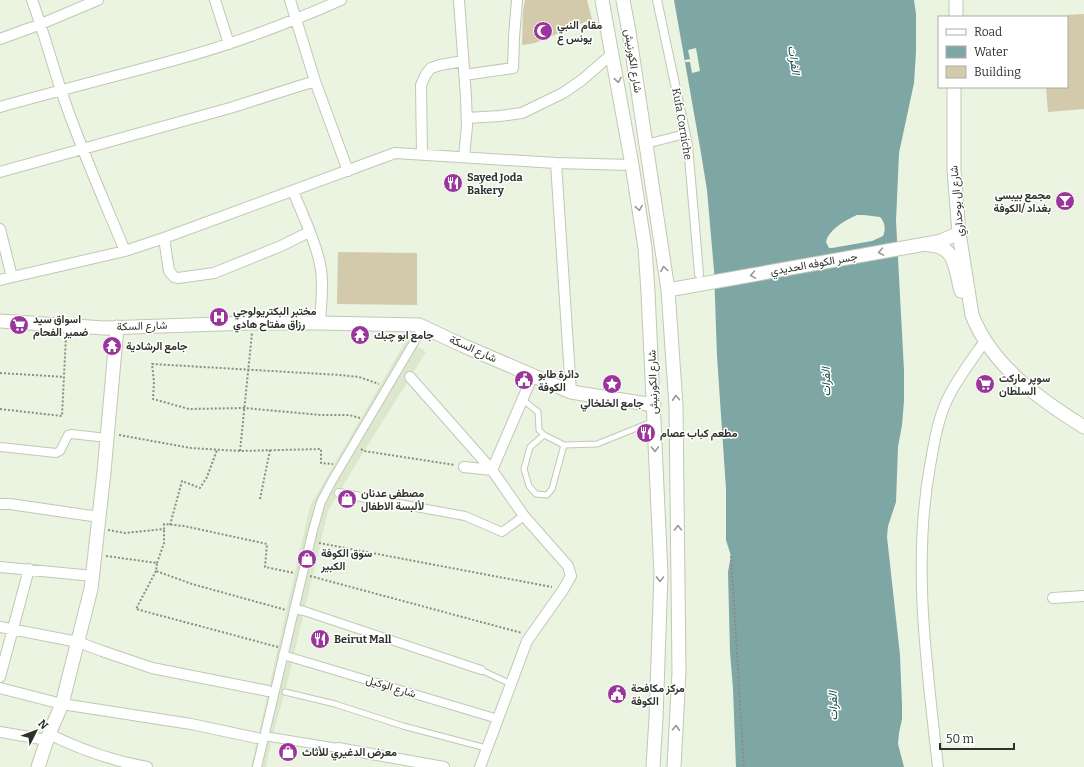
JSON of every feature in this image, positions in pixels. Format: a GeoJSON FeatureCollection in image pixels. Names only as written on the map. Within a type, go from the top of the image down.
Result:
{"type":"FeatureCollection","features":[{"type":"Feature","properties":{"kind":"street"},"geometry":{"type":"LineString","coordinates":[[32,0],[41,24],[61,90],[83,149],[125,251]]}},
{"type":"Feature","properties":{"kind":"street"},"geometry":{"type":"LineString","coordinates":[[0,39],[41,24],[86,2],[98,0]]}},
{"type":"Feature","properties":{"kind":"street"},"geometry":{"type":"LineString","coordinates":[[215,0],[229,44]]}},
{"type":"Feature","properties":{"kind":"street"},"geometry":{"type":"LineString","coordinates":[[290,0],[315,81],[348,171]]}},
{"type":"Feature","properties":{"kind":"street"},"geometry":{"type":"LineString","coordinates":[[0,107],[229,44],[297,20],[341,0]]}},
{"type":"Feature","properties":{"kind":"street"},"geometry":{"type":"LineString","coordinates":[[459,0],[466,118],[464,157]]}},
{"type":"Feature","properties":{"kind":"street"},"geometry":{"type":"LineString","coordinates":[[464,75],[513,68],[517,0]]}},
{"type":"Feature","properties":{"kind":"street","name":"شارع الكورنيش"},"geometry":{"type":"LineString","coordinates":[[602,0],[613,53],[645,248],[654,405],[660,574],[656,718],[653,767]]}},
{"type":"Feature","properties":{"kind":"street","name":"شارع الكورنيش"},"geometry":{"type":"LineString","coordinates":[[623,0],[668,290],[676,406],[679,672],[674,767]]}},
{"type":"Feature","properties":{"kind":"street","name":"Kufa Corniche"},"geometry":{"type":"LineString","coordinates":[[657,0],[688,145],[702,279]]}},
{"type":"Feature","properties":{"kind":"street"},"geometry":{"type":"LineString","coordinates":[[956,0],[956,16]]}},
{"type":"Feature","properties":{"kind":"street"},"geometry":{"type":"LineString","coordinates":[[466,118],[493,117],[522,113],[563,93],[582,80],[613,53]]}},
{"type":"Feature","properties":{"kind":"street"},"geometry":{"type":"LineString","coordinates":[[422,154],[421,85],[426,74],[432,68],[440,64],[463,61]]}},
{"type":"Feature","properties":{"kind":"street"},"geometry":{"type":"LineString","coordinates":[[0,172],[230,108],[315,81]]}},
{"type":"Feature","properties":{"kind":"street","name":"شارع ال بوحداري"},"geometry":{"type":"LineString","coordinates":[[954,88],[954,170],[959,234],[972,315],[985,341],[1001,362],[1039,398],[1084,427]]}},
{"type":"Feature","properties":{"kind":"street"},"geometry":{"type":"LineString","coordinates":[[646,144],[686,134]]}},
{"type":"Feature","properties":{"kind":"street"},"geometry":{"type":"LineString","coordinates":[[0,280],[125,251],[395,153],[556,163],[632,165]]}},
{"type":"Feature","properties":{"kind":"street"},"geometry":{"type":"LineString","coordinates":[[556,163],[571,392]]}},
{"type":"Feature","properties":{"kind":"street"},"geometry":{"type":"LineString","coordinates":[[293,191],[320,264],[320,323]]}},
{"type":"Feature","properties":{"kind":"street"},"geometry":{"type":"LineString","coordinates":[[0,229],[12,277]]}},
{"type":"Feature","properties":{"kind":"street"},"geometry":{"type":"LineString","coordinates":[[164,238],[169,271],[174,277],[178,278],[214,273],[281,246],[309,232]]}},
{"type":"Feature","properties":{"kind":"street","name":"جسر الکوفه الحديدي"},"geometry":{"type":"LineString","coordinates":[[668,290],[702,279],[920,245],[941,241],[959,234]]}},
{"type":"Feature","properties":{"kind":"street","name":"شارع ال بوحداري"},"geometry":{"type":"LineString","coordinates":[[920,245],[939,246],[949,252],[953,260],[964,304],[969,314],[972,315]]}},
{"type":"Feature","properties":{"kind":"street","name":"شارع السكة"},"geometry":{"type":"LineString","coordinates":[[0,321],[117,327],[253,323],[419,325],[571,392],[654,405]]}},
{"type":"Feature","properties":{"kind":"street"},"geometry":{"type":"LineString","coordinates":[[38,767],[48,737],[62,704],[93,576],[108,436],[117,327]]}},
{"type":"Feature","properties":{"kind":"street"},"geometry":{"type":"LineString","coordinates":[[257,767],[261,737],[284,652],[310,540],[321,502],[423,327]]}},
{"type":"Feature","properties":{"kind":"street"},"geometry":{"type":"LineString","coordinates":[[938,767],[924,635],[921,585],[922,535],[926,485],[935,436],[940,419],[947,402],[965,370],[985,341]]}},
{"type":"Feature","properties":{"kind":"street"},"geometry":{"type":"LineString","coordinates":[[492,470],[533,376]]}},
{"type":"Feature","properties":{"kind":"street"},"geometry":{"type":"LineString","coordinates":[[410,377],[492,470],[524,516],[568,566],[571,576],[564,590],[527,641],[480,767]]}},
{"type":"Feature","properties":{"kind":"street"},"geometry":{"type":"LineString","coordinates":[[0,447],[56,454],[60,451],[68,434],[108,436]]}},
{"type":"Feature","properties":{"kind":"street"},"geometry":{"type":"LineString","coordinates":[[464,467],[492,470]]}},
{"type":"Feature","properties":{"kind":"street"},"geometry":{"type":"LineString","coordinates":[[656,478],[666,483],[677,480]]}},
{"type":"Feature","properties":{"kind":"street"},"geometry":{"type":"LineString","coordinates":[[339,493],[465,516],[502,532],[524,516]]}},
{"type":"Feature","properties":{"kind":"street"},"geometry":{"type":"LineString","coordinates":[[657,503],[668,499],[672,499],[677,502]]}},
{"type":"Feature","properties":{"kind":"street"},"geometry":{"type":"LineString","coordinates":[[0,504],[10,504],[99,522]]}},
{"type":"Feature","properties":{"kind":"street"},"geometry":{"type":"LineString","coordinates":[[0,566],[93,576]]}},
{"type":"Feature","properties":{"kind":"street"},"geometry":{"type":"LineString","coordinates":[[0,677],[29,569]]}},
{"type":"Feature","properties":{"kind":"street"},"geometry":{"type":"LineString","coordinates":[[1053,598],[1084,596]]}},
{"type":"Feature","properties":{"kind":"street"},"geometry":{"type":"LineString","coordinates":[[294,611],[304,611],[481,670]]}},
{"type":"Feature","properties":{"kind":"street"},"geometry":{"type":"LineString","coordinates":[[0,627],[78,642],[152,668],[268,691]]}},
{"type":"Feature","properties":{"kind":"street","name":"شارع الوكيل"},"geometry":{"type":"LineString","coordinates":[[284,652],[498,719]]}},
{"type":"Feature","properties":{"kind":"street"},"geometry":{"type":"LineString","coordinates":[[0,688],[62,704],[192,724],[261,737],[338,748],[444,767]]}},
{"type":"Feature","properties":{"kind":"street"},"geometry":{"type":"LineString","coordinates":[[0,732],[48,737],[127,763],[147,767]]}},
{"type":"Feature","properties":{"kind":"lane"},"geometry":{"type":"LineString","coordinates":[[522,400],[538,412],[539,430],[544,435],[564,445],[597,444],[654,421]]}},
{"type":"Feature","properties":{"kind":"lane"},"geometry":{"type":"LineString","coordinates":[[544,435],[530,447],[524,470],[529,486],[536,494],[547,495],[552,489],[564,445]]}},
{"type":"Feature","properties":{"kind":"lane"},"geometry":{"type":"LineString","coordinates":[[481,670],[511,684]]}},
{"type":"Feature","properties":{"kind":"lane"},"geometry":{"type":"LineString","coordinates":[[286,692],[335,704],[403,726],[486,748]]}},
{"type":"Feature","properties":{"kind":"path"},"geometry":{"type":"LineString","coordinates":[[240,451],[253,323]]}},
{"type":"Feature","properties":{"kind":"path"},"geometry":{"type":"LineString","coordinates":[[0,409],[62,416],[67,325]]}},
{"type":"Feature","properties":{"kind":"path"},"geometry":{"type":"LineString","coordinates":[[368,420],[348,415],[321,415],[244,408],[189,409],[153,399],[152,364],[359,378],[371,381],[387,389]]}},
{"type":"Feature","properties":{"kind":"path"},"geometry":{"type":"LineString","coordinates":[[0,373],[64,377]]}},
{"type":"Feature","properties":{"kind":"path"},"geometry":{"type":"LineString","coordinates":[[108,436],[191,448],[217,450],[240,451],[321,449],[321,463],[342,464]]}},
{"type":"Feature","properties":{"kind":"path"},"geometry":{"type":"LineString","coordinates":[[353,445],[364,451],[464,467]]}},
{"type":"Feature","properties":{"kind":"path"},"geometry":{"type":"LineString","coordinates":[[170,525],[182,481],[200,488],[207,477],[217,450]]}},
{"type":"Feature","properties":{"kind":"path"},"geometry":{"type":"LineString","coordinates":[[260,499],[270,450]]}},
{"type":"Feature","properties":{"kind":"path"},"geometry":{"type":"LineString","coordinates":[[99,522],[125,533],[164,530]]}},
{"type":"Feature","properties":{"kind":"path"},"geometry":{"type":"LineString","coordinates":[[284,652],[136,609],[156,571],[164,543],[164,524],[267,544],[265,567],[313,576],[531,636]]}},
{"type":"Feature","properties":{"kind":"path"},"geometry":{"type":"LineString","coordinates":[[310,540],[564,590]]}},
{"type":"Feature","properties":{"kind":"path"},"geometry":{"type":"LineString","coordinates":[[95,554],[158,563]]}},
{"type":"Feature","properties":{"kind":"path"},"geometry":{"type":"LineString","coordinates":[[731,556],[744,767]]}},
{"type":"Feature","properties":{"kind":"path"},"geometry":{"type":"LineString","coordinates":[[156,571],[192,584],[294,611]]}},
{"type":"Feature","properties":{"kind":"shaded area","name":"سوق الكوفة الكبير"},"geometry":{"type":"Polygon","coordinates":[[[407,339],[426,352],[328,511],[285,692],[272,737],[266,767],[251,767],[310,506],[407,339]]]}},
{"type":"Feature","properties":{"kind":"water","name":"الفرات"},"geometry":{"type":"Polygon","coordinates":[[[674,0],[914,0],[916,14],[916,52],[914,83],[899,153],[896,221],[904,370],[904,401],[898,447],[896,502],[888,526],[887,537],[900,655],[902,719],[898,744],[904,767],[736,767],[730,652],[728,572],[731,556],[726,540],[726,489],[717,356],[714,270],[707,190],[674,0]],[[857,215],[843,222],[834,229],[826,242],[829,248],[872,241],[883,236],[884,226],[880,217],[857,215]]]}},
{"type":"Feature","properties":{"kind":"pier"},"geometry":{"type":"Polygon","coordinates":[[[696,48],[700,71],[692,73],[690,62],[685,62],[685,60],[690,59],[688,50],[696,48]]]}},
{"type":"Feature","properties":{"kind":"building","name":"مقام النبي يونس ع"},"geometry":{"type":"Polygon","coordinates":[[[525,0],[587,0],[592,19],[535,43],[522,45],[523,11],[525,0]]]}},
{"type":"Feature","properties":{"kind":"building"},"geometry":{"type":"Polygon","coordinates":[[[1084,14],[1084,109],[1048,112],[1046,88],[1068,88],[1067,15],[1084,14]]]}},
{"type":"Feature","properties":{"kind":"building"},"geometry":{"type":"Polygon","coordinates":[[[338,252],[417,253],[417,305],[337,304],[338,252]]]}},
{"type":"Feature","properties":{"kind":"place","name":"مقام النبي يونس ع"},"geometry":{"type":"Point","coordinates":[543,31]}},
{"type":"Feature","properties":{"kind":"place","name":"Sayed Joda Bakery"},"geometry":{"type":"Point","coordinates":[453,183]}},
{"type":"Feature","properties":{"kind":"place","name":"مجمع بيبسى بغداد /الكوفة"},"geometry":{"type":"Point","coordinates":[1065,201]}},
{"type":"Feature","properties":{"kind":"place","name":"مختبر البكتريولوجي رزاق مفتاح هادي"},"geometry":{"type":"Point","coordinates":[219,317]}},
{"type":"Feature","properties":{"kind":"place","name":"اسواق سيد ضمير الفحام"},"geometry":{"type":"Point","coordinates":[19,325]}},
{"type":"Feature","properties":{"kind":"place","name":"جامع ابو چبك"},"geometry":{"type":"Point","coordinates":[360,335]}},
{"type":"Feature","properties":{"kind":"place","name":"جامع الرشادية"},"geometry":{"type":"Point","coordinates":[112,346]}},
{"type":"Feature","properties":{"kind":"place","name":"دائرة طابو الكوفة"},"geometry":{"type":"Point","coordinates":[524,380]}},
{"type":"Feature","properties":{"kind":"place","name":"جامع الخلخالي"},"geometry":{"type":"Point","coordinates":[612,384]}},
{"type":"Feature","properties":{"kind":"place","name":"سوپر ماركت السلطان"},"geometry":{"type":"Point","coordinates":[985,384]}},
{"type":"Feature","properties":{"kind":"place","name":"مطعم كباب عصام"},"geometry":{"type":"Point","coordinates":[646,433]}},
{"type":"Feature","properties":{"kind":"place","name":"مصطفى عدنان لألبسة الاطفال"},"geometry":{"type":"Point","coordinates":[347,499]}},
{"type":"Feature","properties":{"kind":"place","name":"سوق الكوفة الكبير"},"geometry":{"type":"Point","coordinates":[307,559]}},
{"type":"Feature","properties":{"kind":"place","name":"Beirut Mall"},"geometry":{"type":"Point","coordinates":[320,639]}},
{"type":"Feature","properties":{"kind":"place","name":"مركز مكافحة الكوفة"},"geometry":{"type":"Point","coordinates":[617,694]}},
{"type":"Feature","properties":{"kind":"place","name":"معرض الدغيري للأثاث"},"geometry":{"type":"Point","coordinates":[288,752]}}]}
